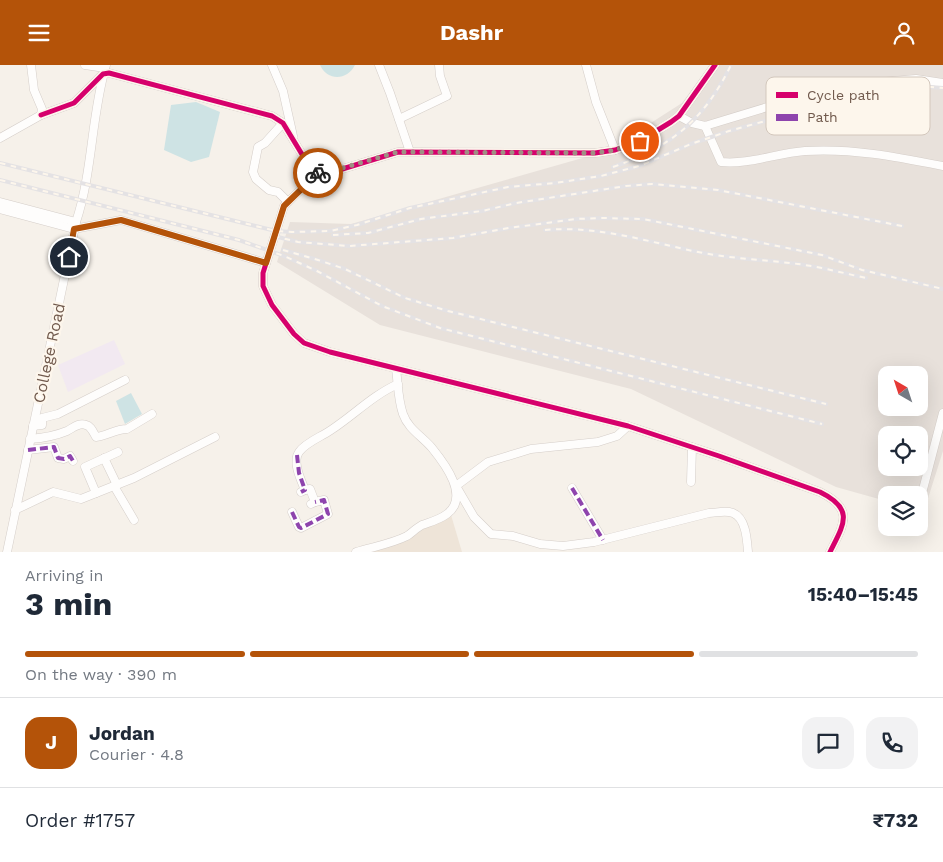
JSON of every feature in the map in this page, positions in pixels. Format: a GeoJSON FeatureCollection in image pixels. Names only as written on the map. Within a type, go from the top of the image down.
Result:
{"type":"FeatureCollection","features":[{"type":"Feature","properties":{"kind":"street"},"geometry":{"type":"LineString","coordinates":[[32,65],[34,90],[42,109],[40,115]]}},
{"type":"Feature","properties":{"kind":"street"},"geometry":{"type":"LineString","coordinates":[[85,65],[272,116],[283,123],[303,156],[322,169],[339,169],[398,152],[595,153],[615,150],[640,141],[679,115],[715,65]]}},
{"type":"Feature","properties":{"kind":"street"},"geometry":{"type":"LineString","coordinates":[[272,65],[283,91],[294,141]]}},
{"type":"Feature","properties":{"kind":"street"},"geometry":{"type":"LineString","coordinates":[[379,65],[410,152]]}},
{"type":"Feature","properties":{"kind":"street"},"geometry":{"type":"LineString","coordinates":[[399,119],[447,95],[440,76],[439,65]]}},
{"type":"Feature","properties":{"kind":"street"},"geometry":{"type":"LineString","coordinates":[[586,65],[596,102],[615,150]]}},
{"type":"Feature","properties":{"kind":"street"},"geometry":{"type":"LineString","coordinates":[[0,137],[40,115],[74,103],[105,69]]}},
{"type":"Feature","properties":{"kind":"street","name":"College Road"},"geometry":{"type":"LineString","coordinates":[[7,552],[75,225],[86,185],[100,83],[105,69]]}},
{"type":"Feature","properties":{"kind":"street"},"geometry":{"type":"LineString","coordinates":[[930,81],[943,83]]}},
{"type":"Feature","properties":{"kind":"street"},"geometry":{"type":"LineString","coordinates":[[679,115],[692,123],[705,126],[766,107]]}},
{"type":"Feature","properties":{"kind":"street"},"geometry":{"type":"LineString","coordinates":[[283,123],[265,143],[258,147],[253,172],[256,179],[269,189],[278,192],[288,201]]}},
{"type":"Feature","properties":{"kind":"street"},"geometry":{"type":"LineString","coordinates":[[705,126],[720,162],[732,163],[789,152],[818,150],[871,153],[943,165]]}},
{"type":"Feature","properties":{"kind":"street"},"geometry":{"type":"LineString","coordinates":[[322,169],[284,206],[267,260],[262,286],[272,305],[294,334],[304,343],[330,352],[396,369],[628,426],[820,493],[834,499],[842,509],[844,517],[841,531],[830,552]]}},
{"type":"Feature","properties":{"kind":"street"},"geometry":{"type":"LineString","coordinates":[[0,202],[75,225]]}},
{"type":"Feature","properties":{"kind":"street"},"geometry":{"type":"LineString","coordinates":[[0,209],[75,225],[121,220],[267,260]]}},
{"type":"Feature","properties":{"kind":"street"},"geometry":{"type":"LineString","coordinates":[[396,369],[403,415],[411,428],[431,447],[445,466],[474,517],[491,533],[568,548],[709,513],[726,512],[735,513],[745,529],[748,552]]}},
{"type":"Feature","properties":{"kind":"street"},"geometry":{"type":"LineString","coordinates":[[33,426],[42,425],[42,418],[58,413],[126,380]]}},
{"type":"Feature","properties":{"kind":"street"},"geometry":{"type":"LineString","coordinates":[[292,512],[301,528],[328,513],[324,500],[313,503],[310,489],[303,491],[297,464],[299,453],[306,445],[383,391],[398,385]]}},
{"type":"Feature","properties":{"kind":"street"},"geometry":{"type":"LineString","coordinates":[[924,486],[943,413]]}},
{"type":"Feature","properties":{"kind":"street"},"geometry":{"type":"LineString","coordinates":[[30,439],[59,434],[84,424],[92,429],[96,437],[100,437],[127,429],[152,414]]}},
{"type":"Feature","properties":{"kind":"street"},"geometry":{"type":"LineString","coordinates":[[456,486],[488,462],[531,449],[598,442],[617,436],[628,426]]}},
{"type":"Feature","properties":{"kind":"street"},"geometry":{"type":"LineString","coordinates":[[15,510],[53,492],[81,499],[134,478],[215,437]]}},
{"type":"Feature","properties":{"kind":"street"},"geometry":{"type":"LineString","coordinates":[[28,450],[54,447],[58,458],[64,459],[70,456],[73,461]]}},
{"type":"Feature","properties":{"kind":"street"},"geometry":{"type":"LineString","coordinates":[[691,482],[692,447]]}},
{"type":"Feature","properties":{"kind":"street"},"geometry":{"type":"LineString","coordinates":[[96,493],[85,467],[118,451]]}},
{"type":"Feature","properties":{"kind":"street"},"geometry":{"type":"LineString","coordinates":[[104,458],[115,485],[134,521]]}},
{"type":"Feature","properties":{"kind":"street"},"geometry":{"type":"LineString","coordinates":[[356,552],[408,536],[420,526],[448,513],[457,496],[456,486]]}},
{"type":"Feature","properties":{"kind":"street"},"geometry":{"type":"LineString","coordinates":[[572,488],[603,540]]}},
{"type":"Feature","properties":{"kind":"shaded area"},"geometry":{"type":"Polygon","coordinates":[[[320,65],[355,65],[347,74],[337,77],[327,74],[320,65]]]}},
{"type":"Feature","properties":{"kind":"shaded area"},"geometry":{"type":"Polygon","coordinates":[[[710,65],[943,65],[943,451],[928,498],[928,486],[878,486],[878,499],[836,487],[631,389],[380,325],[277,262],[290,222],[351,224],[607,151],[682,103],[710,65]]]}},
{"type":"Feature","properties":{"kind":"shaded area"},"geometry":{"type":"Polygon","coordinates":[[[196,102],[220,112],[209,157],[191,162],[164,150],[171,105],[196,102]]]}},
{"type":"Feature","properties":{"kind":"shaded area"},"geometry":{"type":"Polygon","coordinates":[[[114,340],[125,364],[68,392],[58,365],[114,340]]]}},
{"type":"Feature","properties":{"kind":"shaded area"},"geometry":{"type":"Polygon","coordinates":[[[131,393],[142,414],[125,424],[116,401],[131,393]]]}},
{"type":"Feature","properties":{"kind":"shaded area"},"geometry":{"type":"Polygon","coordinates":[[[451,515],[462,552],[367,552],[451,515]]]}},
{"type":"Feature","properties":{"kind":"railway"},"geometry":{"type":"LineString","coordinates":[[613,167],[652,150],[684,129],[709,101],[731,65]]}},
{"type":"Feature","properties":{"kind":"railway"},"geometry":{"type":"LineString","coordinates":[[930,87],[943,88]]}},
{"type":"Feature","properties":{"kind":"railway"},"geometry":{"type":"LineString","coordinates":[[0,163],[276,231],[330,231],[357,225],[410,208],[508,187],[555,183],[601,176],[639,166],[691,144],[766,121]]}},
{"type":"Feature","properties":{"kind":"railway"},"geometry":{"type":"LineString","coordinates":[[0,180],[239,240],[284,256],[317,271],[382,306],[440,328],[822,424]]}},
{"type":"Feature","properties":{"kind":"railway"},"geometry":{"type":"LineString","coordinates":[[333,235],[368,233],[421,219],[482,211],[516,203],[626,186],[652,184],[718,190],[902,226]]}},
{"type":"Feature","properties":{"kind":"railway"},"geometry":{"type":"LineString","coordinates":[[274,236],[298,242],[349,246],[453,238],[576,219],[643,219],[822,255],[862,270],[943,289]]}},
{"type":"Feature","properties":{"kind":"railway"},"geometry":{"type":"LineString","coordinates":[[545,230],[565,229],[605,232],[703,253],[807,265],[866,278]]}},
{"type":"Feature","properties":{"kind":"railway"},"geometry":{"type":"LineString","coordinates":[[283,250],[345,269],[405,298],[448,311],[826,404]]}},
{"type":"Feature","properties":{"kind":"marked path"},"geometry":{"type":"LineString","coordinates":[[28,450],[54,447],[58,458],[64,459],[70,456],[73,461]]}},
{"type":"Feature","properties":{"kind":"marked path"},"geometry":{"type":"LineString","coordinates":[[297,455],[299,473],[305,490],[301,492]]}},
{"type":"Feature","properties":{"kind":"marked path"},"geometry":{"type":"LineString","coordinates":[[572,488],[603,540]]}},
{"type":"Feature","properties":{"kind":"marked path"},"geometry":{"type":"LineString","coordinates":[[292,512],[301,528],[328,514],[324,500],[315,502]]}},
{"type":"Feature","properties":{"kind":"cycle path"},"geometry":{"type":"LineString","coordinates":[[41,115],[74,103],[103,74],[109,73],[272,116],[283,123],[303,156],[322,169],[339,170],[398,152],[595,153],[615,150],[640,141],[671,122],[679,116],[715,65]]}},
{"type":"Feature","properties":{"kind":"cycle path"},"geometry":{"type":"LineString","coordinates":[[322,169],[284,206],[263,273],[263,286],[272,305],[294,334],[304,343],[330,352],[628,426],[820,492],[831,498],[842,511],[842,525],[830,552]]}},
{"type":"Feature","properties":{"kind":"way so far"},"geometry":{"type":"LineString","coordinates":[[318,173],[322,169],[339,169],[398,152],[595,153],[615,150],[640,141]]}},
{"type":"Feature","properties":{"kind":"route"},"geometry":{"type":"LineString","coordinates":[[69,257],[74,229],[121,220],[266,263],[284,206],[318,173]]}}]}
